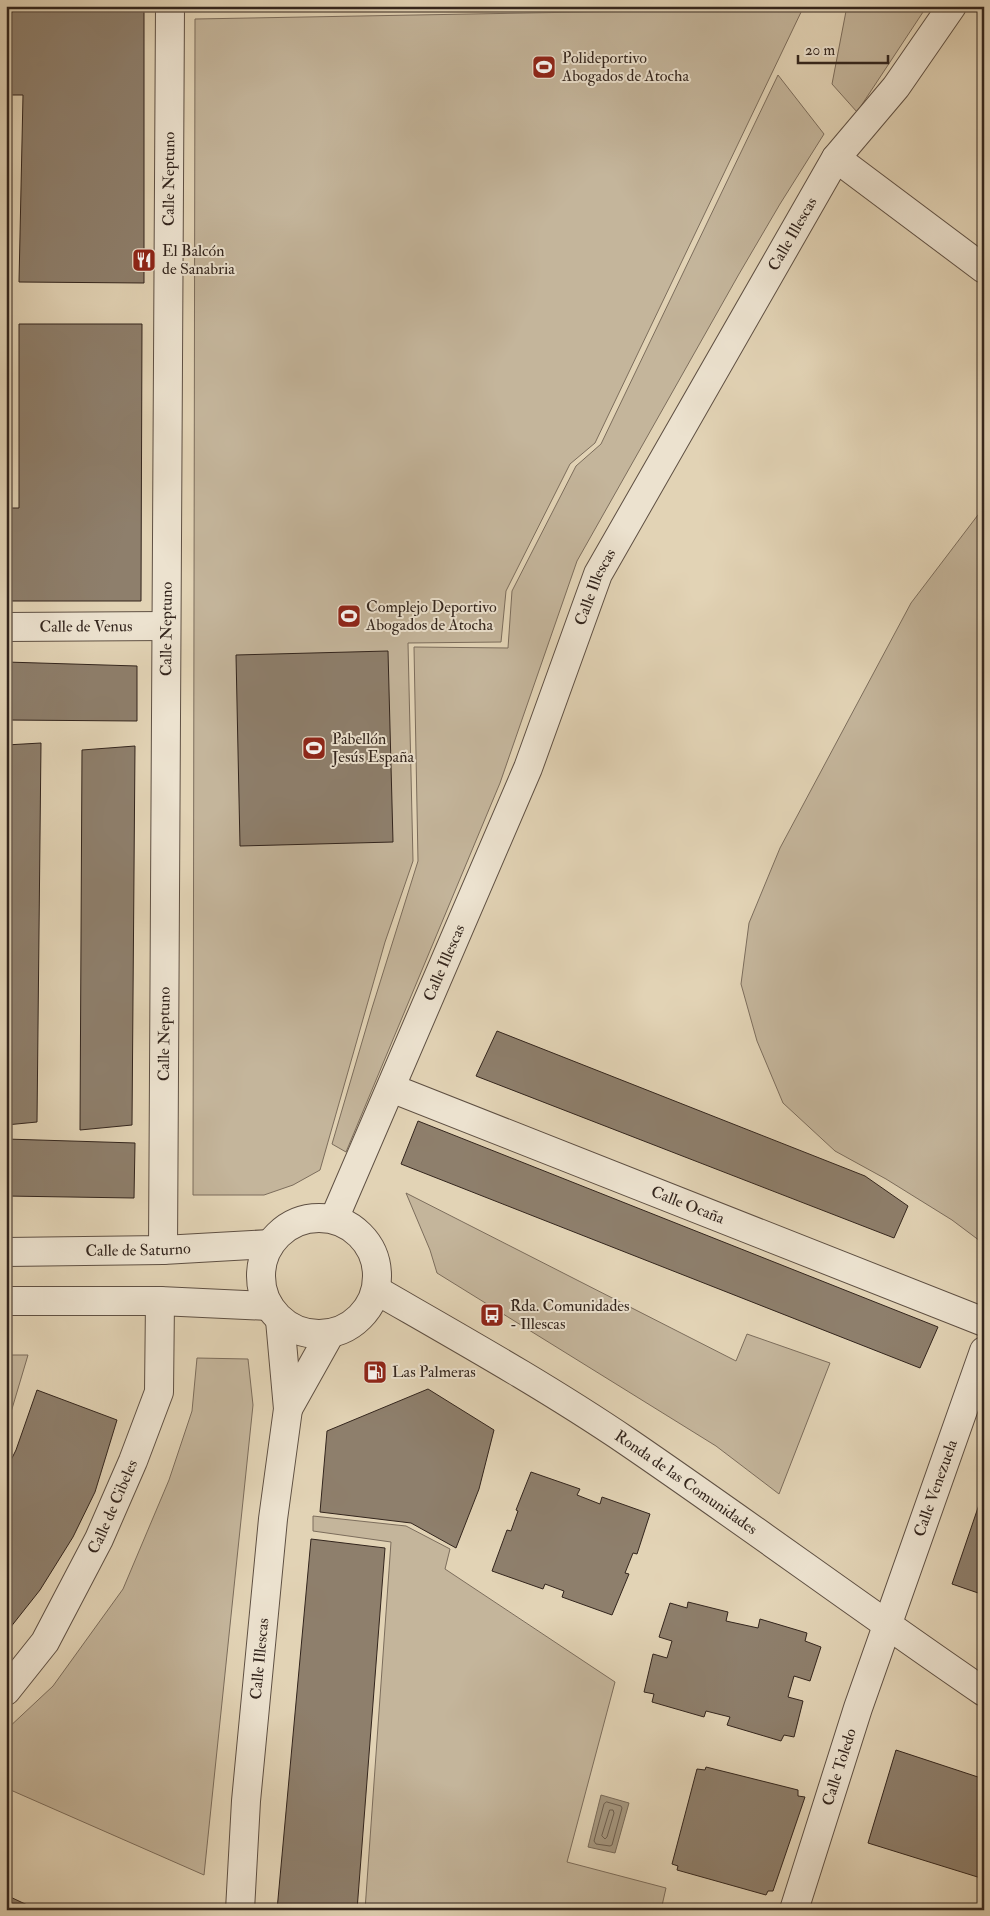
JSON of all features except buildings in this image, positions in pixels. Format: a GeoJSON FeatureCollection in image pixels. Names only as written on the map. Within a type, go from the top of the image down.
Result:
{"type":"FeatureCollection","features":[{"type":"Feature","properties":{"kind":"street","name":"Calle Neptuno"},"geometry":{"type":"LineString","coordinates":[[163,1250],[170,6]]}},
{"type":"Feature","properties":{"kind":"street","name":"Calle Illescas"},"geometry":{"type":"LineString","coordinates":[[334,1219],[468,903],[528,768],[598,574],[836,158],[896,87],[952,6]]}},
{"type":"Feature","properties":{"kind":"street"},"geometry":{"type":"LineString","coordinates":[[836,158],[984,269]]}},
{"type":"Feature","properties":{"kind":"street","name":"Calle de Venus"},"geometry":{"type":"LineString","coordinates":[[6,627],[166,626]]}},
{"type":"Feature","properties":{"kind":"street","name":"Calle Ocaña"},"geometry":{"type":"LineString","coordinates":[[391,1088],[984,1322]]}},
{"type":"Feature","properties":{"kind":"street"},"geometry":{"type":"LineString","coordinates":[[314,1218],[334,1219],[355,1229],[370,1246],[378,1267],[376,1290],[372,1301],[360,1318],[330,1334],[302,1332],[274,1313],[264,1296],[260,1276],[264,1256],[270,1244],[292,1224],[314,1218]]}},
{"type":"Feature","properties":{"kind":"street","name":"Calle de Saturno"},"geometry":{"type":"LineString","coordinates":[[6,1252],[163,1250],[270,1244]]}},
{"type":"Feature","properties":{"kind":"street","name":"Ronda de las Comunidades"},"geometry":{"type":"LineString","coordinates":[[376,1290],[536,1382],[628,1442],[887,1626],[984,1692]]}},
{"type":"Feature","properties":{"kind":"street"},"geometry":{"type":"LineString","coordinates":[[6,1301],[160,1301],[274,1313]]}},
{"type":"Feature","properties":{"kind":"street","name":"Calle de Cibeles"},"geometry":{"type":"LineString","coordinates":[[6,1692],[45,1642],[100,1539],[133,1461],[159,1392],[160,1301]]}},
{"type":"Feature","properties":{"kind":"street","name":"Calle Illescas"},"geometry":{"type":"LineString","coordinates":[[240,1910],[246,1801],[272,1529],[288,1409],[274,1313]]}},
{"type":"Feature","properties":{"kind":"street","name":"Calle Illescas"},"geometry":{"type":"LineString","coordinates":[[288,1409],[330,1334]]}},
{"type":"Feature","properties":{"kind":"street","name":"Calle Venezuela"},"geometry":{"type":"LineString","coordinates":[[887,1626],[984,1351]]}},
{"type":"Feature","properties":{"kind":"street","name":"Calle Toledo"},"geometry":{"type":"LineString","coordinates":[[794,1910],[858,1708],[887,1626]]}},
{"type":"Feature","properties":{"kind":"shaded area"},"geometry":{"type":"Polygon","coordinates":[[[847,6],[927,6],[857,112],[832,84],[847,6]]]}},
{"type":"Feature","properties":{"kind":"shaded area","name":"Complejo Deportivo Abogados de Atocha"},"geometry":{"type":"Polygon","coordinates":[[[803,8],[595,443],[570,464],[506,591],[501,642],[408,643],[413,861],[385,942],[320,1170],[293,1185],[264,1195],[193,1195],[195,19],[803,8]]]}},
{"type":"Feature","properties":{"kind":"shaded area"},"geometry":{"type":"Polygon","coordinates":[[[778,75],[824,134],[739,274],[577,561],[500,783],[346,1152],[332,1144],[418,861],[414,647],[508,648],[512,591],[576,466],[601,444],[778,75]]]}},
{"type":"Feature","properties":{"kind":"shaded area"},"geometry":{"type":"Polygon","coordinates":[[[984,507],[984,1244],[952,1220],[886,1179],[835,1151],[783,1103],[757,1041],[741,984],[749,923],[780,848],[911,603],[984,507]]]}},
{"type":"Feature","properties":{"kind":"shaded area"},"geometry":{"type":"Polygon","coordinates":[[[406,1193],[736,1361],[747,1334],[830,1363],[779,1494],[716,1446],[437,1273],[430,1250],[406,1193]]]}},
{"type":"Feature","properties":{"kind":"shaded area"},"geometry":{"type":"Polygon","coordinates":[[[6,1355],[28,1355],[6,1429],[6,1355]]]}},
{"type":"Feature","properties":{"kind":"shaded area"},"geometry":{"type":"Polygon","coordinates":[[[197,1358],[248,1359],[253,1405],[204,1875],[6,1788],[6,1730],[53,1686],[123,1589],[169,1480],[192,1411],[197,1358]]]}},
{"type":"Feature","properties":{"kind":"shaded area"},"geometry":{"type":"Polygon","coordinates":[[[313,1516],[406,1526],[450,1549],[445,1569],[615,1682],[567,1862],[666,1888],[661,1910],[365,1910],[391,1542],[313,1531],[313,1516]]]}},
{"type":"Feature","properties":{"kind":"water"},"geometry":{"type":"Polygon","coordinates":[[[601,1795],[629,1803],[615,1853],[588,1847],[601,1795]]]}},
{"type":"Feature","properties":{"kind":"place","name":"Polideportivo Abogados de Atocha"},"geometry":{"type":"Point","coordinates":[544,67]}},
{"type":"Feature","properties":{"kind":"place","name":"El Balcón de Sanabria"},"geometry":{"type":"Point","coordinates":[144,260]}},
{"type":"Feature","properties":{"kind":"place","name":"Complejo Deportivo Abogados de Atocha"},"geometry":{"type":"Point","coordinates":[349,616]}},
{"type":"Feature","properties":{"kind":"place","name":"Pabellón Jesús España"},"geometry":{"type":"Point","coordinates":[314,748]}},
{"type":"Feature","properties":{"kind":"place","name":"Rda. Comunidades - Illescas"},"geometry":{"type":"Point","coordinates":[492,1315]}},
{"type":"Feature","properties":{"kind":"place","name":"Las Palmeras"},"geometry":{"type":"Point","coordinates":[375,1372]}}]}
